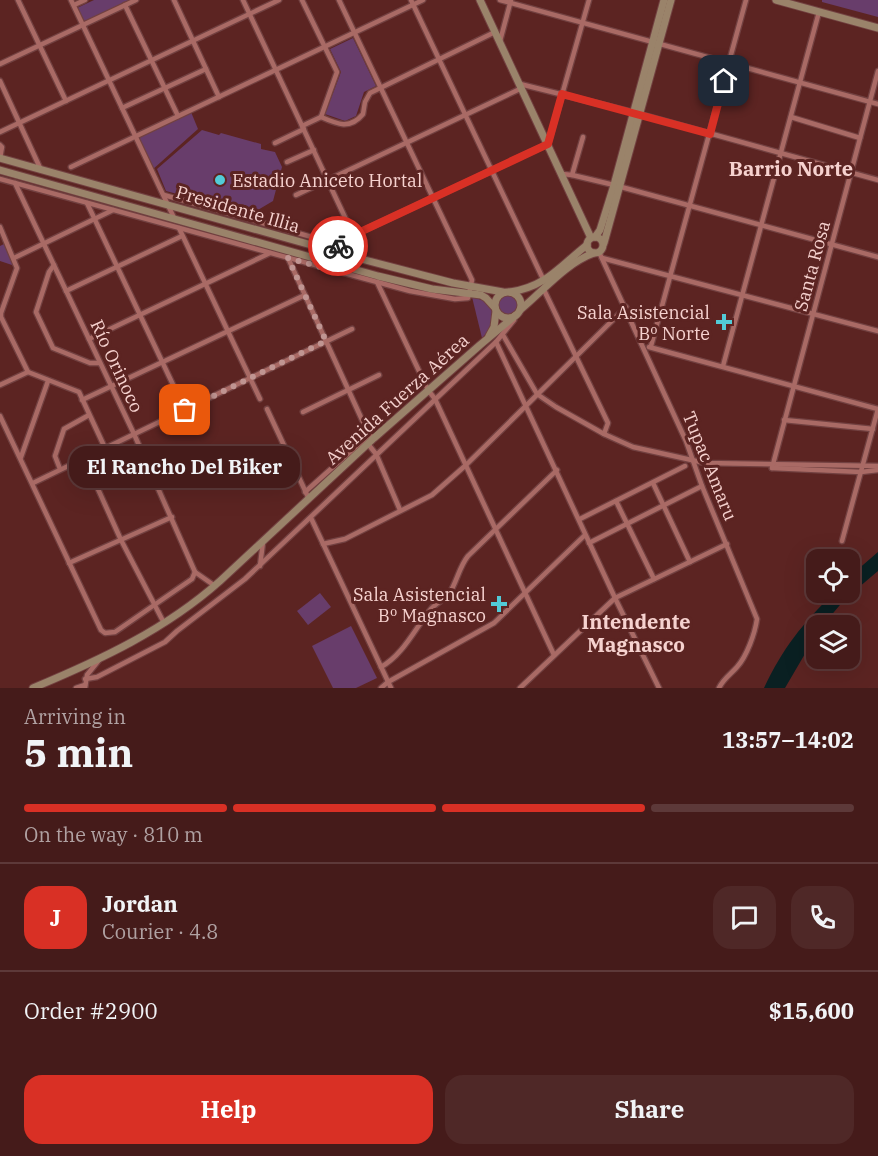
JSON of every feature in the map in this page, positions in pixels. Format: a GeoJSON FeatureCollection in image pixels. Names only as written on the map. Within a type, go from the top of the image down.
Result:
{"type":"FeatureCollection","features":[{"type":"Feature","properties":{"kind":"main road"},"geometry":{"type":"LineString","coordinates":[[480,0],[593,237],[601,239],[604,243]]}},
{"type":"Feature","properties":{"kind":"main road"},"geometry":{"type":"LineString","coordinates":[[587,245],[589,250],[598,254],[603,248],[664,0]]}},
{"type":"Feature","properties":{"kind":"main road"},"geometry":{"type":"LineString","coordinates":[[655,44],[671,0]]}},
{"type":"Feature","properties":{"kind":"main road"},"geometry":{"type":"LineString","coordinates":[[776,0],[878,28]]}},
{"type":"Feature","properties":{"kind":"main road","name":"Presidente Illia"},"geometry":{"type":"LineString","coordinates":[[0,158],[168,205],[247,224],[471,290],[486,298],[496,309]]}},
{"type":"Feature","properties":{"kind":"main road","name":"Presidente Illia"},"geometry":{"type":"LineString","coordinates":[[0,170],[332,266],[432,289],[507,292]]}},
{"type":"Feature","properties":{"kind":"main road"},"geometry":{"type":"LineString","coordinates":[[488,338],[494,327],[495,300],[507,292],[524,290],[544,281],[587,245],[600,230],[617,186]]}},
{"type":"Feature","properties":{"kind":"main road","name":"Avenida Fuerza Aérea"},"geometry":{"type":"LineString","coordinates":[[33,688],[101,658],[164,624],[215,586],[368,444],[372,436],[573,265],[598,254]]}},
{"type":"Feature","properties":{"kind":"main road"},"geometry":{"type":"LineString","coordinates":[[496,309],[505,318],[518,313],[520,298],[507,292]]}},
{"type":"Feature","properties":{"kind":"street"},"geometry":{"type":"LineString","coordinates":[[18,0],[66,101]]}},
{"type":"Feature","properties":{"kind":"street"},"geometry":{"type":"LineString","coordinates":[[85,0],[72,3],[260,399]]}},
{"type":"Feature","properties":{"kind":"street"},"geometry":{"type":"LineString","coordinates":[[0,64],[136,0]]}},
{"type":"Feature","properties":{"kind":"street"},"geometry":{"type":"LineString","coordinates":[[174,0],[219,96]]}},
{"type":"Feature","properties":{"kind":"street"},"geometry":{"type":"LineString","coordinates":[[243,0],[365,260]]}},
{"type":"Feature","properties":{"kind":"street"},"geometry":{"type":"LineString","coordinates":[[0,132],[279,0]]}},
{"type":"Feature","properties":{"kind":"street"},"geometry":{"type":"LineString","coordinates":[[275,143],[321,117],[336,76],[302,0]]}},
{"type":"Feature","properties":{"kind":"street"},"geometry":{"type":"LineString","coordinates":[[0,179],[288,258],[332,266],[410,291],[455,299],[468,298],[472,280],[339,0]]}},
{"type":"Feature","properties":{"kind":"street"},"geometry":{"type":"LineString","coordinates":[[71,167],[355,32],[412,2],[423,0]]}},
{"type":"Feature","properties":{"kind":"street"},"geometry":{"type":"LineString","coordinates":[[500,0],[511,1],[655,44],[878,104]]}},
{"type":"Feature","properties":{"kind":"street"},"geometry":{"type":"LineString","coordinates":[[332,266],[339,244],[354,235],[548,144],[589,0]]}},
{"type":"Feature","properties":{"kind":"street"},"geometry":{"type":"LineString","coordinates":[[651,346],[746,0]]}},
{"type":"Feature","properties":{"kind":"street"},"geometry":{"type":"LineString","coordinates":[[500,41],[511,1]]}},
{"type":"Feature","properties":{"kind":"street"},"geometry":{"type":"LineString","coordinates":[[412,2],[544,281]]}},
{"type":"Feature","properties":{"kind":"street"},"geometry":{"type":"LineString","coordinates":[[125,5],[178,116]]}},
{"type":"Feature","properties":{"kind":"street"},"geometry":{"type":"LineString","coordinates":[[723,366],[819,12]]}},
{"type":"Feature","properties":{"kind":"street"},"geometry":{"type":"LineString","coordinates":[[321,117],[340,125],[352,123],[363,114],[367,96],[381,87],[495,32]]}},
{"type":"Feature","properties":{"kind":"street"},"geometry":{"type":"LineString","coordinates":[[122,108],[206,69]]}},
{"type":"Feature","properties":{"kind":"street","name":"Santa Rosa"},"geometry":{"type":"LineString","coordinates":[[772,466],[878,71]]}},
{"type":"Feature","properties":{"kind":"street"},"geometry":{"type":"LineString","coordinates":[[0,81],[41,170]]}},
{"type":"Feature","properties":{"kind":"street"},"geometry":{"type":"LineString","coordinates":[[296,195],[521,86],[637,113],[878,180]]}},
{"type":"Feature","properties":{"kind":"street"},"geometry":{"type":"LineString","coordinates":[[791,117],[860,138]]}},
{"type":"Feature","properties":{"kind":"street"},"geometry":{"type":"LineString","coordinates":[[572,174],[583,137]]}},
{"type":"Feature","properties":{"kind":"street"},"geometry":{"type":"LineString","coordinates":[[0,145],[2,147],[0,158]]}},
{"type":"Feature","properties":{"kind":"street"},"geometry":{"type":"LineString","coordinates":[[287,162],[314,150]]}},
{"type":"Feature","properties":{"kind":"street"},"geometry":{"type":"LineString","coordinates":[[562,174],[572,174],[878,257]]}},
{"type":"Feature","properties":{"kind":"street","name":"Río Orinoco"},"geometry":{"type":"LineString","coordinates":[[15,183],[134,434],[195,573]]}},
{"type":"Feature","properties":{"kind":"street"},"geometry":{"type":"LineString","coordinates":[[164,195],[247,224],[361,251]]}},
{"type":"Feature","properties":{"kind":"street"},"geometry":{"type":"LineString","coordinates":[[87,203],[185,410]]}},
{"type":"Feature","properties":{"kind":"street"},"geometry":{"type":"LineString","coordinates":[[14,258],[113,210]]}},
{"type":"Feature","properties":{"kind":"street"},"geometry":{"type":"LineString","coordinates":[[0,227],[17,268],[0,318],[28,372],[79,392],[105,448]]}},
{"type":"Feature","properties":{"kind":"street"},"geometry":{"type":"LineString","coordinates":[[66,291],[182,236]]}},
{"type":"Feature","properties":{"kind":"street"},"geometry":{"type":"LineString","coordinates":[[0,243],[6,240]]}},
{"type":"Feature","properties":{"kind":"street"},"geometry":{"type":"LineString","coordinates":[[89,339],[270,253]]}},
{"type":"Feature","properties":{"kind":"street"},"geometry":{"type":"LineString","coordinates":[[598,254],[878,331]]}},
{"type":"Feature","properties":{"kind":"street","name":"Tupac Amaru"},"geometry":{"type":"LineString","coordinates":[[598,254],[645,349],[757,619],[741,663],[721,683],[719,688]]}},
{"type":"Feature","properties":{"kind":"street"},"geometry":{"type":"LineString","coordinates":[[288,258],[372,436],[305,492]]}},
{"type":"Feature","properties":{"kind":"street"},"geometry":{"type":"LineString","coordinates":[[54,265],[49,272],[36,312],[53,348],[90,363],[100,363]]}},
{"type":"Feature","properties":{"kind":"street"},"geometry":{"type":"LineString","coordinates":[[377,282],[428,390],[435,399],[554,655]]}},
{"type":"Feature","properties":{"kind":"street"},"geometry":{"type":"LineString","coordinates":[[544,290],[608,423],[604,434]]}},
{"type":"Feature","properties":{"kind":"street"},"geometry":{"type":"LineString","coordinates":[[0,292],[7,295]]}},
{"type":"Feature","properties":{"kind":"street"},"geometry":{"type":"LineString","coordinates":[[82,400],[305,295]]}},
{"type":"Feature","properties":{"kind":"street"},"geometry":{"type":"LineString","coordinates":[[322,544],[345,539],[432,495],[466,465],[626,307]]}},
{"type":"Feature","properties":{"kind":"street"},"geometry":{"type":"LineString","coordinates":[[76,688],[165,642],[260,567],[496,342],[518,313]]}},
{"type":"Feature","properties":{"kind":"street"},"geometry":{"type":"LineString","coordinates":[[33,483],[352,329]]}},
{"type":"Feature","properties":{"kind":"street"},"geometry":{"type":"LineString","coordinates":[[503,335],[537,394],[604,434],[642,450],[693,461],[772,466],[878,468]]}},
{"type":"Feature","properties":{"kind":"street"},"geometry":{"type":"LineString","coordinates":[[496,342],[658,688]]}},
{"type":"Feature","properties":{"kind":"street"},"geometry":{"type":"LineString","coordinates":[[645,349],[651,346],[878,409],[842,541]]}},
{"type":"Feature","properties":{"kind":"street"},"geometry":{"type":"LineString","coordinates":[[0,386],[28,372]]}},
{"type":"Feature","properties":{"kind":"street"},"geometry":{"type":"LineString","coordinates":[[303,412],[379,375]]}},
{"type":"Feature","properties":{"kind":"street"},"geometry":{"type":"LineString","coordinates":[[21,458],[48,381]]}},
{"type":"Feature","properties":{"kind":"street"},"geometry":{"type":"LineString","coordinates":[[267,409],[305,492],[321,507]]}},
{"type":"Feature","properties":{"kind":"street"},"geometry":{"type":"LineString","coordinates":[[0,416],[101,630],[105,633],[115,632],[192,579],[195,573],[215,586]]}},
{"type":"Feature","properties":{"kind":"street"},"geometry":{"type":"LineString","coordinates":[[60,469],[55,456],[64,429],[89,416]]}},
{"type":"Feature","properties":{"kind":"street"},"geometry":{"type":"LineString","coordinates":[[784,420],[873,429]]}},
{"type":"Feature","properties":{"kind":"street"},"geometry":{"type":"LineString","coordinates":[[368,444],[376,454],[400,510]]}},
{"type":"Feature","properties":{"kind":"street"},"geometry":{"type":"LineString","coordinates":[[84,458],[164,624]]}},
{"type":"Feature","properties":{"kind":"street"},"geometry":{"type":"LineString","coordinates":[[580,519],[685,466]]}},
{"type":"Feature","properties":{"kind":"street"},"geometry":{"type":"LineString","coordinates":[[381,667],[390,662],[431,609],[450,593],[463,562],[556,470]]}},
{"type":"Feature","properties":{"kind":"street"},"geometry":{"type":"LineString","coordinates":[[652,483],[690,562]]}},
{"type":"Feature","properties":{"kind":"street"},"geometry":{"type":"LineString","coordinates":[[589,543],[702,486]]}},
{"type":"Feature","properties":{"kind":"street"},"geometry":{"type":"LineString","coordinates":[[616,501],[654,579]]}},
{"type":"Feature","properties":{"kind":"street"},"geometry":{"type":"LineString","coordinates":[[69,563],[172,517]]}},
{"type":"Feature","properties":{"kind":"street"},"geometry":{"type":"LineString","coordinates":[[311,518],[391,688]]}},
{"type":"Feature","properties":{"kind":"street"},"geometry":{"type":"LineString","coordinates":[[381,688],[489,626],[585,535]]}},
{"type":"Feature","properties":{"kind":"street"},"geometry":{"type":"LineString","coordinates":[[260,567],[263,542]]}},
{"type":"Feature","properties":{"kind":"street"},"geometry":{"type":"LineString","coordinates":[[519,688],[615,598],[727,544]]}},
{"type":"Feature","properties":{"kind":"street"},"geometry":{"type":"LineString","coordinates":[[85,684],[101,658]]}},
{"type":"Feature","properties":{"kind":"shaded area"},"geometry":{"type":"Polygon","coordinates":[[[94,0],[130,0],[84,22],[77,8],[94,0]]]}},
{"type":"Feature","properties":{"kind":"shaded area"},"geometry":{"type":"Polygon","coordinates":[[[822,0],[878,0],[878,17],[822,2],[822,0]]]}},
{"type":"Feature","properties":{"kind":"shaded area"},"geometry":{"type":"Polygon","coordinates":[[[353,38],[376,86],[364,92],[356,116],[345,121],[325,114],[341,72],[330,49],[353,38]]]}},
{"type":"Feature","properties":{"kind":"shaded area"},"geometry":{"type":"Polygon","coordinates":[[[191,112],[198,129],[152,170],[137,137],[191,112]]]}},
{"type":"Feature","properties":{"kind":"shaded area","name":"Estadio Aniceto Hortal"},"geometry":{"type":"Polygon","coordinates":[[[202,130],[261,144],[261,149],[275,152],[282,167],[273,201],[251,214],[166,191],[157,169],[202,130]]]}},
{"type":"Feature","properties":{"kind":"shaded area"},"geometry":{"type":"Polygon","coordinates":[[[4,244],[15,266],[0,261],[0,246],[4,244]]]}},
{"type":"Feature","properties":{"kind":"shaded area"},"geometry":{"type":"Polygon","coordinates":[[[508,295],[515,298],[518,305],[515,312],[508,315],[501,312],[498,305],[501,298],[508,295]]]}},
{"type":"Feature","properties":{"kind":"shaded area"},"geometry":{"type":"Polygon","coordinates":[[[472,297],[485,301],[492,311],[490,329],[482,338],[472,297]]]}},
{"type":"Feature","properties":{"kind":"shaded area"},"geometry":{"type":"Polygon","coordinates":[[[320,593],[331,607],[308,625],[297,611],[320,593]]]}},
{"type":"Feature","properties":{"kind":"shaded area"},"geometry":{"type":"Polygon","coordinates":[[[351,626],[377,678],[356,688],[333,688],[312,646],[351,626]]]}},
{"type":"Feature","properties":{"kind":"water"},"geometry":{"type":"Polygon","coordinates":[[[878,552],[878,571],[860,586],[860,568],[878,552]]]}},
{"type":"Feature","properties":{"kind":"water"},"geometry":{"type":"Polygon","coordinates":[[[824,603],[842,603],[831,615],[812,615],[824,603]]]}},
{"type":"Feature","properties":{"kind":"water"},"geometry":{"type":"Polygon","coordinates":[[[806,622],[806,652],[785,688],[764,688],[778,661],[806,622]]]}},
{"type":"Feature","properties":{"kind":"way so far"},"geometry":{"type":"LineString","coordinates":[[185,410],[326,341],[288,258],[331,270],[338,246]]}},
{"type":"Feature","properties":{"kind":"place","name":"Estadio Aniceto Hortal"},"geometry":{"type":"Point","coordinates":[220,180]}},
{"type":"Feature","properties":{"kind":"place","name":"Sala Asistencial Bº Norte"},"geometry":{"type":"Point","coordinates":[724,322]}},
{"type":"Feature","properties":{"kind":"place","name":"El Rancho Del Biker"},"geometry":{"type":"Point","coordinates":[185,410]}},
{"type":"Feature","properties":{"kind":"place","name":"Sala Asistencial Bº Magnasco"},"geometry":{"type":"Point","coordinates":[499,604]}},
{"type":"Feature","properties":{"kind":"district","name":"Barrio Norte"},"geometry":{"type":"Point","coordinates":[791,168]}},
{"type":"Feature","properties":{"kind":"district","name":"Intendente Magnasco"},"geometry":{"type":"Point","coordinates":[636,632]}},
{"type":"Feature","properties":{"kind":"route"},"geometry":{"type":"LineString","coordinates":[[338,246],[343,240],[548,144],[562,94],[710,134],[724,81]]}}]}
